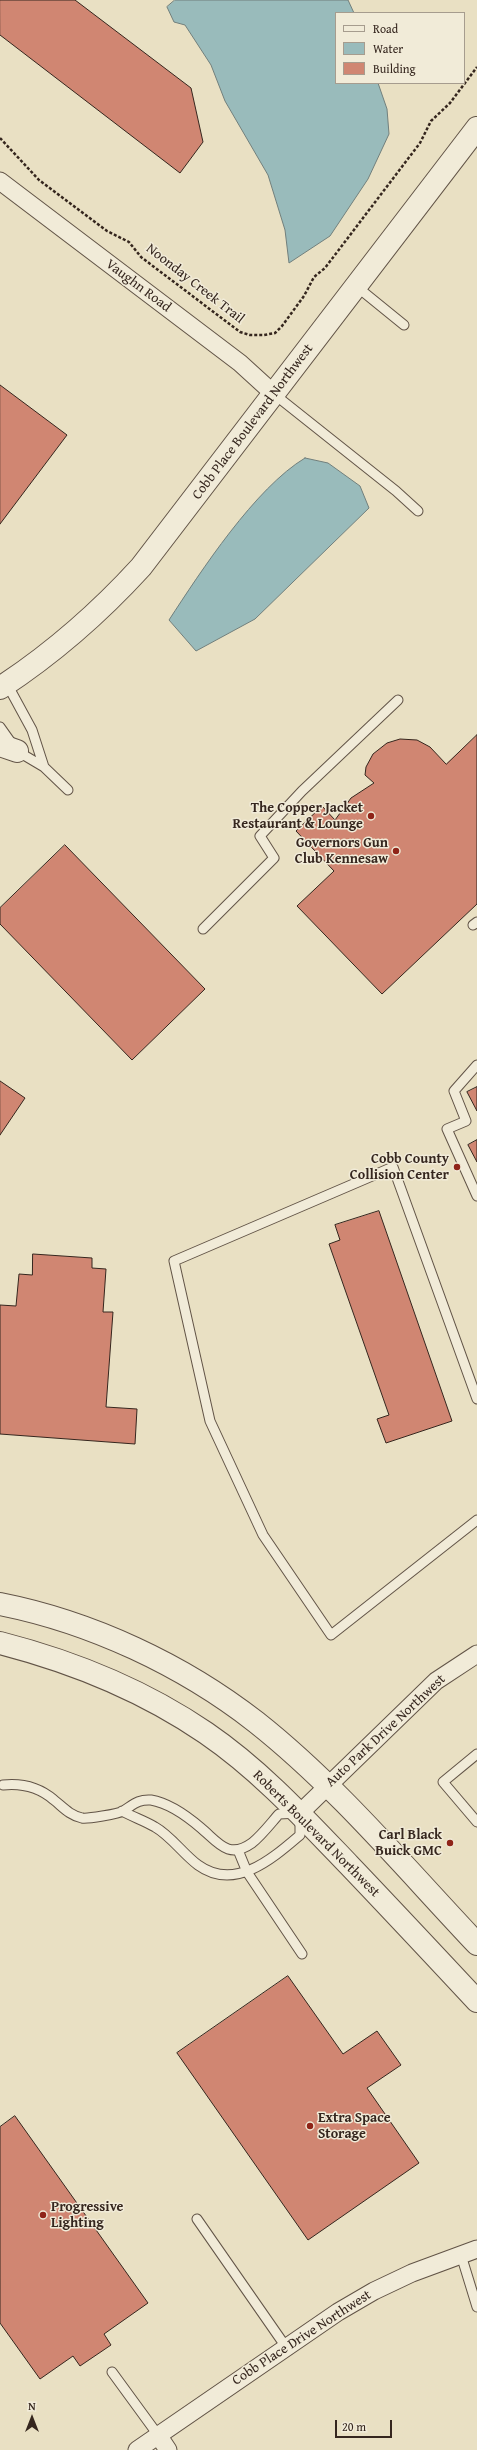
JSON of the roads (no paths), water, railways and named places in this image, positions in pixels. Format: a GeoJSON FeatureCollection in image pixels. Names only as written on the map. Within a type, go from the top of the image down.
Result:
{"type":"FeatureCollection","features":[{"type":"Feature","properties":{"kind":"street","name":"Cobb Place Boulevard Northwest"},"geometry":{"type":"LineString","coordinates":[[4,686],[53,651],[115,596],[164,539],[477,128]]}},
{"type":"Feature","properties":{"kind":"street","name":"Vaughn Road"},"geometry":{"type":"LineString","coordinates":[[0,181],[240,363],[274,394]]}},
{"type":"Feature","properties":{"kind":"street"},"geometry":{"type":"LineString","coordinates":[[0,1604],[55,1618],[90,1630],[176,1671],[255,1722],[328,1786],[477,1944]]}},
{"type":"Feature","properties":{"kind":"street","name":"Roberts Boulevard Northwest"},"geometry":{"type":"LineString","coordinates":[[0,1643],[64,1661],[97,1674],[169,1710],[206,1733],[243,1761],[300,1813],[477,2000]]}},
{"type":"Feature","properties":{"kind":"street","name":"Auto Park Drive Northwest"},"geometry":{"type":"LineString","coordinates":[[300,1813],[436,1681],[477,1654]]}},
{"type":"Feature","properties":{"kind":"street","name":"Cobb Place Drive Northwest"},"geometry":{"type":"LineString","coordinates":[[137,2450],[286,2347],[374,2291],[412,2273],[477,2249]]}},
{"type":"Feature","properties":{"kind":"street"},"geometry":{"type":"LineString","coordinates":[[158,2435],[168,2450]]}},
{"type":"Feature","properties":{"kind":"lane"},"geometry":{"type":"LineString","coordinates":[[356,286],[404,325]]}},
{"type":"Feature","properties":{"kind":"lane"},"geometry":{"type":"LineString","coordinates":[[274,394],[396,491],[418,511]]}},
{"type":"Feature","properties":{"kind":"lane"},"geometry":{"type":"LineString","coordinates":[[4,686],[32,730],[44,767]]}},
{"type":"Feature","properties":{"kind":"lane"},"geometry":{"type":"LineString","coordinates":[[203,929],[274,858],[260,836],[302,791],[398,700]]}},
{"type":"Feature","properties":{"kind":"lane"},"geometry":{"type":"LineString","coordinates":[[0,727],[8,748],[44,767],[68,790]]}},
{"type":"Feature","properties":{"kind":"lane"},"geometry":{"type":"LineString","coordinates":[[477,1065],[454,1091],[466,1121],[447,1129],[477,1196]]}},
{"type":"Feature","properties":{"kind":"lane"},"geometry":{"type":"LineString","coordinates":[[477,1399],[393,1167],[174,1261],[210,1421],[263,1535],[331,1635],[477,1520]]}},
{"type":"Feature","properties":{"kind":"lane"},"geometry":{"type":"LineString","coordinates":[[477,1754],[443,1782],[477,1822]]}},
{"type":"Feature","properties":{"kind":"lane"},"geometry":{"type":"LineString","coordinates":[[3,1785],[19,1784],[38,1789],[54,1799],[68,1813],[83,1818],[122,1812],[135,1802],[149,1800],[164,1803],[201,1828],[224,1848],[238,1850],[252,1843],[279,1814],[300,1813],[300,1835],[266,1863],[247,1872],[220,1875],[199,1866],[156,1827],[122,1812]]}},
{"type":"Feature","properties":{"kind":"lane"},"geometry":{"type":"LineString","coordinates":[[238,1850],[247,1872],[302,1954]]}},
{"type":"Feature","properties":{"kind":"lane"},"geometry":{"type":"LineString","coordinates":[[198,2219],[286,2347]]}},
{"type":"Feature","properties":{"kind":"lane"},"geometry":{"type":"LineString","coordinates":[[461,2255],[477,2307]]}},
{"type":"Feature","properties":{"kind":"lane"},"geometry":{"type":"LineString","coordinates":[[112,2372],[158,2435]]}},
{"type":"Feature","properties":{"kind":"water"},"geometry":{"type":"Polygon","coordinates":[[[175,0],[348,0],[354,12],[335,12],[335,84],[378,84],[387,109],[389,134],[368,179],[330,236],[289,263],[285,230],[268,175],[225,101],[211,65],[185,25],[174,22],[167,7],[175,0]]]}},
{"type":"Feature","properties":{"kind":"water"},"geometry":{"type":"Polygon","coordinates":[[[305,458],[328,463],[360,486],[369,508],[255,619],[196,651],[169,620],[213,555],[248,510],[267,489],[305,458]]]}},
{"type":"Feature","properties":{"kind":"place","name":"The Copper Jacket Restaurant & Lounge"},"geometry":{"type":"Point","coordinates":[371,816]}},
{"type":"Feature","properties":{"kind":"place","name":"Governors Gun Club Kennesaw"},"geometry":{"type":"Point","coordinates":[396,851]}},
{"type":"Feature","properties":{"kind":"place","name":"Cobb County Collision Center"},"geometry":{"type":"Point","coordinates":[457,1167]}},
{"type":"Feature","properties":{"kind":"place","name":"Carl Black Buick GMC"},"geometry":{"type":"Point","coordinates":[450,1843]}},
{"type":"Feature","properties":{"kind":"place","name":"Extra Space Storage"},"geometry":{"type":"Point","coordinates":[310,2126]}},
{"type":"Feature","properties":{"kind":"place","name":"Progressive Lighting"},"geometry":{"type":"Point","coordinates":[43,2215]}}]}
